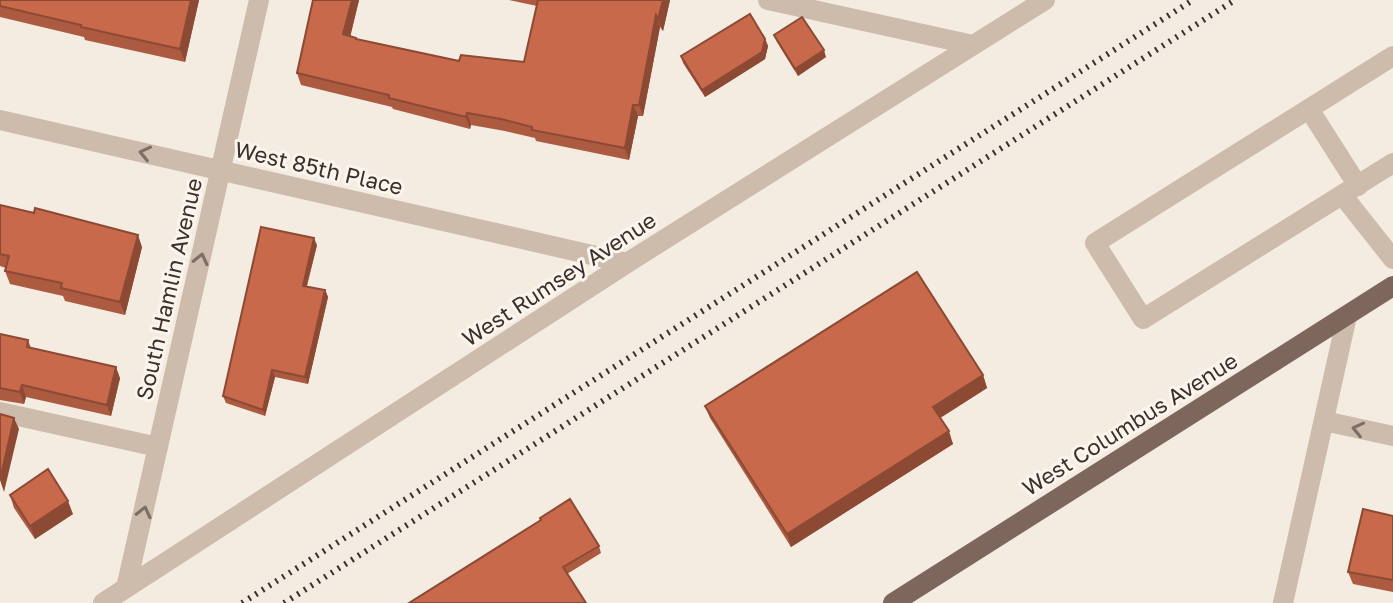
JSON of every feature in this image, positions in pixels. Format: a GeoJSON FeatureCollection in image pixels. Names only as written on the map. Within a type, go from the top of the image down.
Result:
{"type":"FeatureCollection","features":[{"type":"Feature","properties":{"kind":"main road","name":"West Columbus Avenue"},"geometry":{"type":"LineString","coordinates":[[893,603],[1393,286]]}},
{"type":"Feature","properties":{"kind":"street","name":"South Hamlin Avenue"},"geometry":{"type":"LineString","coordinates":[[126,588],[259,0]]}},
{"type":"Feature","properties":{"kind":"street"},"geometry":{"type":"LineString","coordinates":[[768,0],[973,45]]}},
{"type":"Feature","properties":{"kind":"street","name":"West Rumsey Avenue"},"geometry":{"type":"LineString","coordinates":[[103,603],[627,263],[1045,0]]}},
{"type":"Feature","properties":{"kind":"street"},"geometry":{"type":"LineString","coordinates":[[1393,56],[1095,243],[1143,319],[1393,163]]}},
{"type":"Feature","properties":{"kind":"street"},"geometry":{"type":"LineString","coordinates":[[1309,109],[1350,191],[1393,259]]}},
{"type":"Feature","properties":{"kind":"street","name":"West 85th Place"},"geometry":{"type":"LineString","coordinates":[[0,120],[627,263]]}},
{"type":"Feature","properties":{"kind":"street"},"geometry":{"type":"LineString","coordinates":[[1283,603],[1347,316]]}},
{"type":"Feature","properties":{"kind":"street"},"geometry":{"type":"LineString","coordinates":[[0,412],[158,447]]}},
{"type":"Feature","properties":{"kind":"street"},"geometry":{"type":"LineString","coordinates":[[1324,421],[1393,436]]}},
{"type":"Feature","properties":{"kind":"building"},"geometry":{"type":"Polygon","coordinates":[[[0,0],[191,0],[180,49],[0,6],[0,0]]]}},
{"type":"Feature","properties":{"kind":"building"},"geometry":{"type":"Polygon","coordinates":[[[313,0],[352,0],[343,34],[356,39],[459,61],[461,55],[524,62],[538,0],[663,0],[658,19],[656,15],[639,105],[633,105],[625,148],[532,130],[532,127],[501,119],[467,113],[466,117],[297,73],[313,0]]]}},
{"type":"Feature","properties":{"kind":"building"},"geometry":{"type":"Polygon","coordinates":[[[750,14],[765,39],[762,52],[702,90],[681,56],[750,14]]]}},
{"type":"Feature","properties":{"kind":"building"},"geometry":{"type":"Polygon","coordinates":[[[802,17],[824,50],[795,69],[774,35],[802,17]]]}},
{"type":"Feature","properties":{"kind":"building"},"geometry":{"type":"Polygon","coordinates":[[[0,205],[34,213],[35,208],[138,235],[120,302],[61,288],[62,283],[5,271],[9,256],[0,254],[0,205]]]}},
{"type":"Feature","properties":{"kind":"building"},"geometry":{"type":"Polygon","coordinates":[[[261,227],[314,238],[303,286],[325,290],[305,377],[272,370],[263,410],[223,396],[261,227]]]}},
{"type":"Feature","properties":{"kind":"building"},"geometry":{"type":"Polygon","coordinates":[[[917,272],[983,375],[933,407],[949,431],[787,534],[705,406],[917,272]]]}},
{"type":"Feature","properties":{"kind":"building"},"geometry":{"type":"Polygon","coordinates":[[[0,334],[28,340],[27,347],[116,367],[107,405],[22,385],[20,392],[0,388],[0,334]]]}},
{"type":"Feature","properties":{"kind":"building"},"geometry":{"type":"Polygon","coordinates":[[[0,414],[14,418],[0,480],[0,414]]]}},
{"type":"Feature","properties":{"kind":"building"},"geometry":{"type":"Polygon","coordinates":[[[48,469],[68,501],[30,526],[10,495],[48,469]]]}},
{"type":"Feature","properties":{"kind":"building"},"geometry":{"type":"Polygon","coordinates":[[[570,499],[599,546],[563,567],[586,603],[409,603],[541,520],[570,499]]]}},
{"type":"Feature","properties":{"kind":"building"},"geometry":{"type":"Polygon","coordinates":[[[1363,509],[1393,516],[1393,580],[1348,572],[1363,509]]]}},
{"type":"Feature","properties":{"kind":"railway"},"geometry":{"type":"LineString","coordinates":[[242,603],[1193,0]]}},
{"type":"Feature","properties":{"kind":"railway"},"geometry":{"type":"LineString","coordinates":[[284,603],[1235,0]]}}]}
